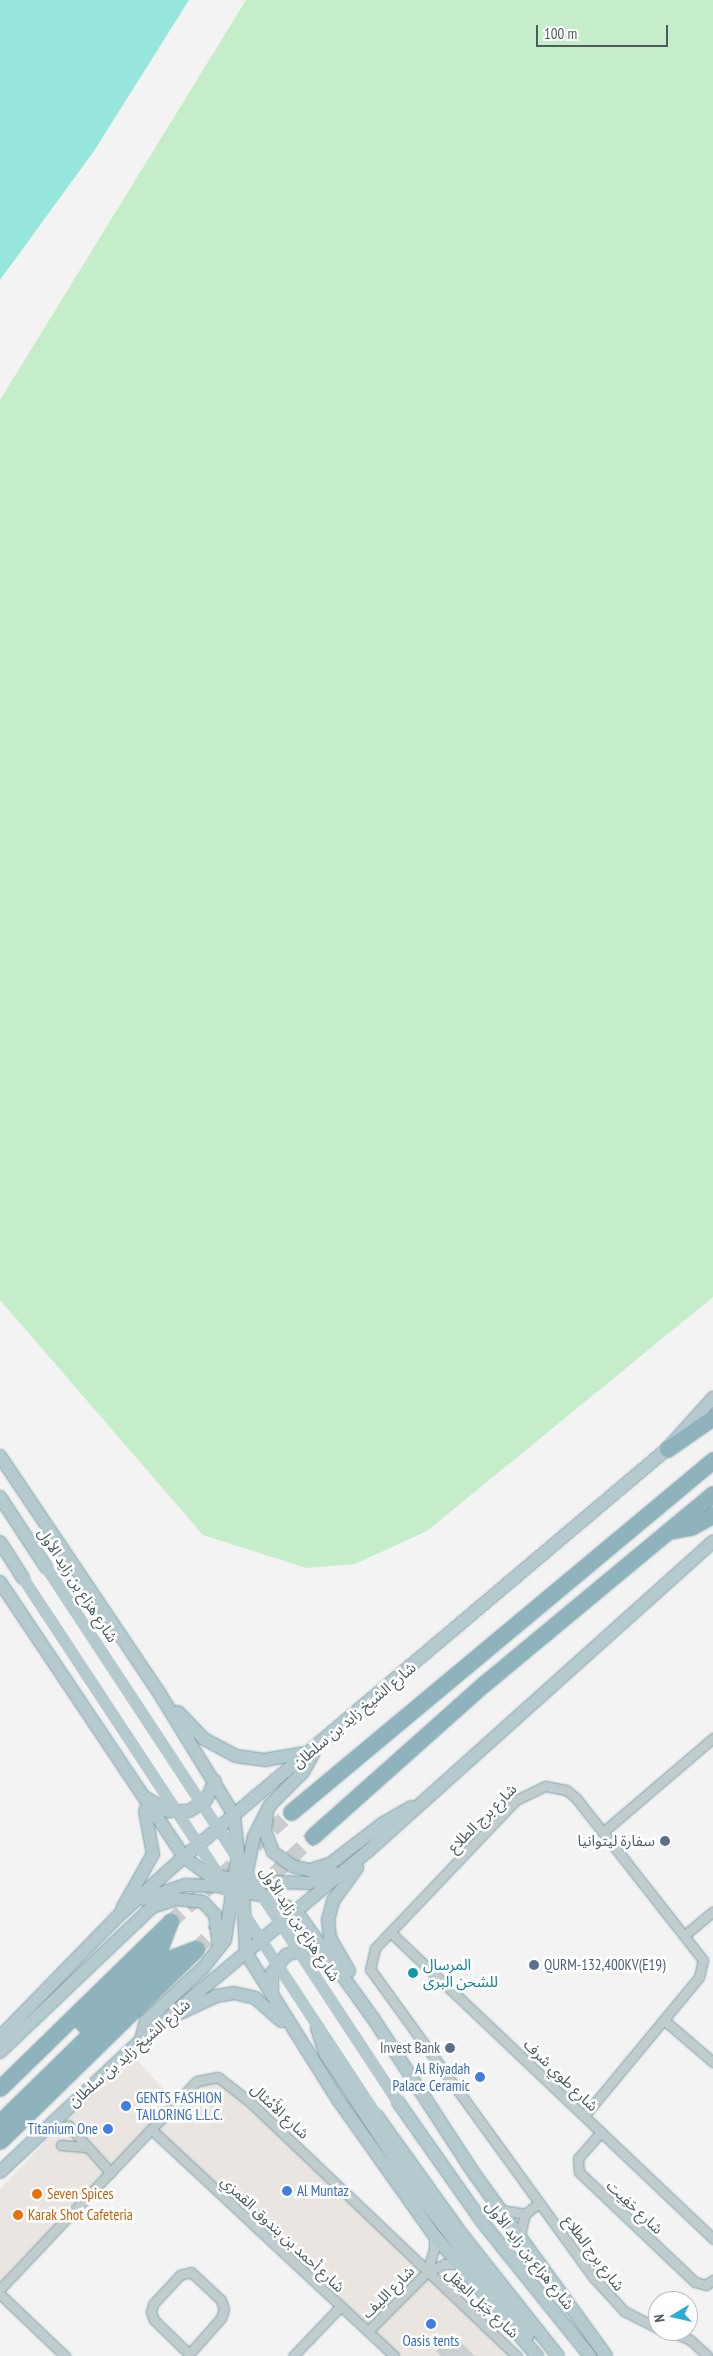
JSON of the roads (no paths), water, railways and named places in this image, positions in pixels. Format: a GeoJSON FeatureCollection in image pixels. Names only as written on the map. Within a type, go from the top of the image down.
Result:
{"type":"FeatureCollection","features":[{"type":"Feature","properties":{"kind":"highway"},"geometry":{"type":"LineString","coordinates":[[667,1449],[713,1417]]}},
{"type":"Feature","properties":{"kind":"highway"},"geometry":{"type":"LineString","coordinates":[[292,1812],[708,1464],[713,1450]]}},
{"type":"Feature","properties":{"kind":"highway"},"geometry":{"type":"LineString","coordinates":[[313,1836],[486,1683],[713,1494]]}},
{"type":"Feature","properties":{"kind":"highway"},"geometry":{"type":"LineString","coordinates":[[668,1531],[691,1527],[713,1515]]}},
{"type":"Feature","properties":{"kind":"highway"},"geometry":{"type":"LineString","coordinates":[[0,2088],[170,1922],[161,1945],[0,2109]]}},
{"type":"Feature","properties":{"kind":"highway","name":"شارع الشيخ زايد بن سلطان"},"geometry":{"type":"LineString","coordinates":[[0,2122],[166,1960],[196,1949],[0,2141]]}},
{"type":"Feature","properties":{"kind":"main road","name":"شارع الشيخ زايد بن سلطان"},"geometry":{"type":"LineString","coordinates":[[0,2037],[117,1917],[184,1857],[313,1751],[667,1449],[713,1398]]}},
{"type":"Feature","properties":{"kind":"main road"},"geometry":{"type":"LineString","coordinates":[[0,1456],[158,1691],[215,1781],[234,1815],[246,1953],[301,2041],[434,2234],[456,2264],[536,2355]]}},
{"type":"Feature","properties":{"kind":"main road","name":"شارع هزاع بن زايد الأول"},"geometry":{"type":"LineString","coordinates":[[0,1497],[398,2102],[483,2223],[590,2356]]}},
{"type":"Feature","properties":{"kind":"main road"},"geometry":{"type":"LineString","coordinates":[[0,1542],[317,2028],[431,2211],[527,2335],[536,2355]]}},
{"type":"Feature","properties":{"kind":"main road","name":"شارع الشيخ زايد بن سلطان"},"geometry":{"type":"LineString","coordinates":[[0,2172],[141,2040],[367,1852],[713,1542]]}},
{"type":"Feature","properties":{"kind":"main road"},"geometry":{"type":"LineString","coordinates":[[0,1582],[138,1792],[184,1857],[207,1874],[270,1898],[296,1912],[330,1956],[373,2018],[500,2210],[606,2356]]}},
{"type":"Feature","properties":{"kind":"main road"},"geometry":{"type":"LineString","coordinates":[[158,1691],[204,1739],[227,1753],[264,1760],[313,1751]]}},
{"type":"Feature","properties":{"kind":"main road"},"geometry":{"type":"LineString","coordinates":[[141,2040],[150,2017],[219,1950],[230,1924],[239,1885],[254,1836],[270,1805],[303,1772],[313,1751]]}},
{"type":"Feature","properties":{"kind":"main road"},"geometry":{"type":"LineString","coordinates":[[138,1792],[161,1808],[182,1812],[206,1800],[215,1781]]}},
{"type":"Feature","properties":{"kind":"main road"},"geometry":{"type":"LineString","coordinates":[[117,1917],[153,1854],[150,1826],[138,1792]]}},
{"type":"Feature","properties":{"kind":"main road"},"geometry":{"type":"LineString","coordinates":[[270,1805],[265,1824],[270,1846],[285,1862],[310,1870],[330,1864],[391,1818],[422,1804]]}},
{"type":"Feature","properties":{"kind":"main road"},"geometry":{"type":"LineString","coordinates":[[117,1917],[143,1900],[171,1888],[199,1885],[317,1881],[367,1852]]}},
{"type":"Feature","properties":{"kind":"main road"},"geometry":{"type":"LineString","coordinates":[[367,1852],[338,1893],[328,1920],[334,1946],[373,2018]]}},
{"type":"Feature","properties":{"kind":"main road"},"geometry":{"type":"LineString","coordinates":[[0,2052],[152,1907],[176,1900],[202,1902],[215,1915],[219,1950]]}},
{"type":"Feature","properties":{"kind":"main road"},"geometry":{"type":"LineString","coordinates":[[272,1996],[272,1973],[286,1954],[309,1948],[330,1956]]}},
{"type":"Feature","properties":{"kind":"main road"},"geometry":{"type":"LineString","coordinates":[[170,2016],[216,1996],[242,1994],[264,2004],[301,2041]]}},
{"type":"Feature","properties":{"kind":"main road"},"geometry":{"type":"LineString","coordinates":[[373,2119],[558,2356]]}},
{"type":"Feature","properties":{"kind":"street"},"geometry":{"type":"LineString","coordinates":[[603,1832],[713,1738]]}},
{"type":"Feature","properties":{"kind":"street","name":"شارع برج الطلاع"},"geometry":{"type":"LineString","coordinates":[[584,2116],[664,2020],[704,1966],[701,1955],[686,1934],[603,1832],[566,1790],[534,1788],[516,1800],[370,1954],[370,1969],[539,2203],[613,2301],[636,2319],[648,2324]]}},
{"type":"Feature","properties":{"kind":"street"},"geometry":{"type":"LineString","coordinates":[[686,1934],[713,1911]]}},
{"type":"Feature","properties":{"kind":"street","name":"شارع طوي شرف"},"geometry":{"type":"LineString","coordinates":[[390,1932],[713,2239]]}},
{"type":"Feature","properties":{"kind":"street"},"geometry":{"type":"LineString","coordinates":[[664,2020],[713,2062]]}},
{"type":"Feature","properties":{"kind":"street","name":"شارع الأَمْثال"},"geometry":{"type":"LineString","coordinates":[[0,2289],[153,2131],[197,2081],[211,2076],[226,2080],[427,2272]]}},
{"type":"Feature","properties":{"kind":"street"},"geometry":{"type":"LineString","coordinates":[[68,2125],[85,2147],[111,2173]]}},
{"type":"Feature","properties":{"kind":"street","name":"شارع أحمد بن بندوق القمزي"},"geometry":{"type":"LineString","coordinates":[[153,2131],[394,2356]]}},
{"type":"Feature","properties":{"kind":"street","name":"شارع حَفِيت"},"geometry":{"type":"LineString","coordinates":[[601,2132],[578,2158],[579,2172],[695,2282],[706,2285],[713,2280]]}},
{"type":"Feature","properties":{"kind":"street"},"geometry":{"type":"LineString","coordinates":[[61,2145],[85,2147]]}},
{"type":"Feature","properties":{"kind":"street"},"geometry":{"type":"LineString","coordinates":[[520,2235],[525,2214],[539,2203]]}},
{"type":"Feature","properties":{"kind":"street"},"geometry":{"type":"LineString","coordinates":[[500,2210],[525,2214]]}},
{"type":"Feature","properties":{"kind":"street","name":"شارع الليف"},"geometry":{"type":"LineString","coordinates":[[427,2272],[433,2258],[434,2234]]}},
{"type":"Feature","properties":{"kind":"street","name":"شارع الليف"},"geometry":{"type":"LineString","coordinates":[[368,2331],[427,2272],[444,2264],[456,2264]]}},
{"type":"Feature","properties":{"kind":"street"},"geometry":{"type":"LineString","coordinates":[[187,2272],[194,2274],[218,2296],[224,2309],[221,2318],[190,2355],[154,2320],[151,2312],[153,2304],[180,2274],[187,2272]]}},
{"type":"Feature","properties":{"kind":"street","name":"شارع جَبَل العِقِل"},"geometry":{"type":"LineString","coordinates":[[427,2272],[517,2356]]}},
{"type":"Feature","properties":{"kind":"street"},"geometry":{"type":"LineString","coordinates":[[0,2294],[65,2356]]}},
{"type":"Feature","properties":{"kind":"street"},"geometry":{"type":"LineString","coordinates":[[293,2356],[341,2306]]}},
{"type":"Feature","properties":{"kind":"street"},"geometry":{"type":"LineString","coordinates":[[689,2341],[708,2356]]}},
{"type":"Feature","properties":{"kind":"water"},"geometry":{"type":"Polygon","coordinates":[[[0,0],[189,0],[94,151],[0,280],[0,0]]]}},
{"type":"Feature","properties":{"kind":"tunnel"},"geometry":{"type":"LineString","coordinates":[[170,1922],[291,1812]]}},
{"type":"Feature","properties":{"kind":"tunnel"},"geometry":{"type":"LineString","coordinates":[[258,1889],[313,1836]]}},
{"type":"Feature","properties":{"kind":"tunnel"},"geometry":{"type":"LineString","coordinates":[[196,1949],[225,1920]]}},
{"type":"Feature","properties":{"kind":"place","name":"سفارة ليتوانيا"},"geometry":{"type":"Point","coordinates":[665,1841]}},
{"type":"Feature","properties":{"kind":"place","name":"QURM-132,400KV(E19)"},"geometry":{"type":"Point","coordinates":[534,1965]}},
{"type":"Feature","properties":{"kind":"place","name":"المرسال للشحن البرى"},"geometry":{"type":"Point","coordinates":[413,1973]}},
{"type":"Feature","properties":{"kind":"place","name":"Invest Bank"},"geometry":{"type":"Point","coordinates":[450,2048]}},
{"type":"Feature","properties":{"kind":"place","name":"Al Riyadah Palace Ceramic"},"geometry":{"type":"Point","coordinates":[480,2077]}},
{"type":"Feature","properties":{"kind":"place","name":"GENTS FASHION TAILORING L.L.C."},"geometry":{"type":"Point","coordinates":[126,2106]}},
{"type":"Feature","properties":{"kind":"place","name":"Titanium One"},"geometry":{"type":"Point","coordinates":[108,2129]}},
{"type":"Feature","properties":{"kind":"place","name":"Al Muntaz"},"geometry":{"type":"Point","coordinates":[287,2191]}},
{"type":"Feature","properties":{"kind":"place","name":"Seven Spices"},"geometry":{"type":"Point","coordinates":[37,2194]}},
{"type":"Feature","properties":{"kind":"place","name":"Karak Shot Cafeteria"},"geometry":{"type":"Point","coordinates":[18,2215]}},
{"type":"Feature","properties":{"kind":"place","name":"Oasis tents"},"geometry":{"type":"Point","coordinates":[431,2324]}}]}
